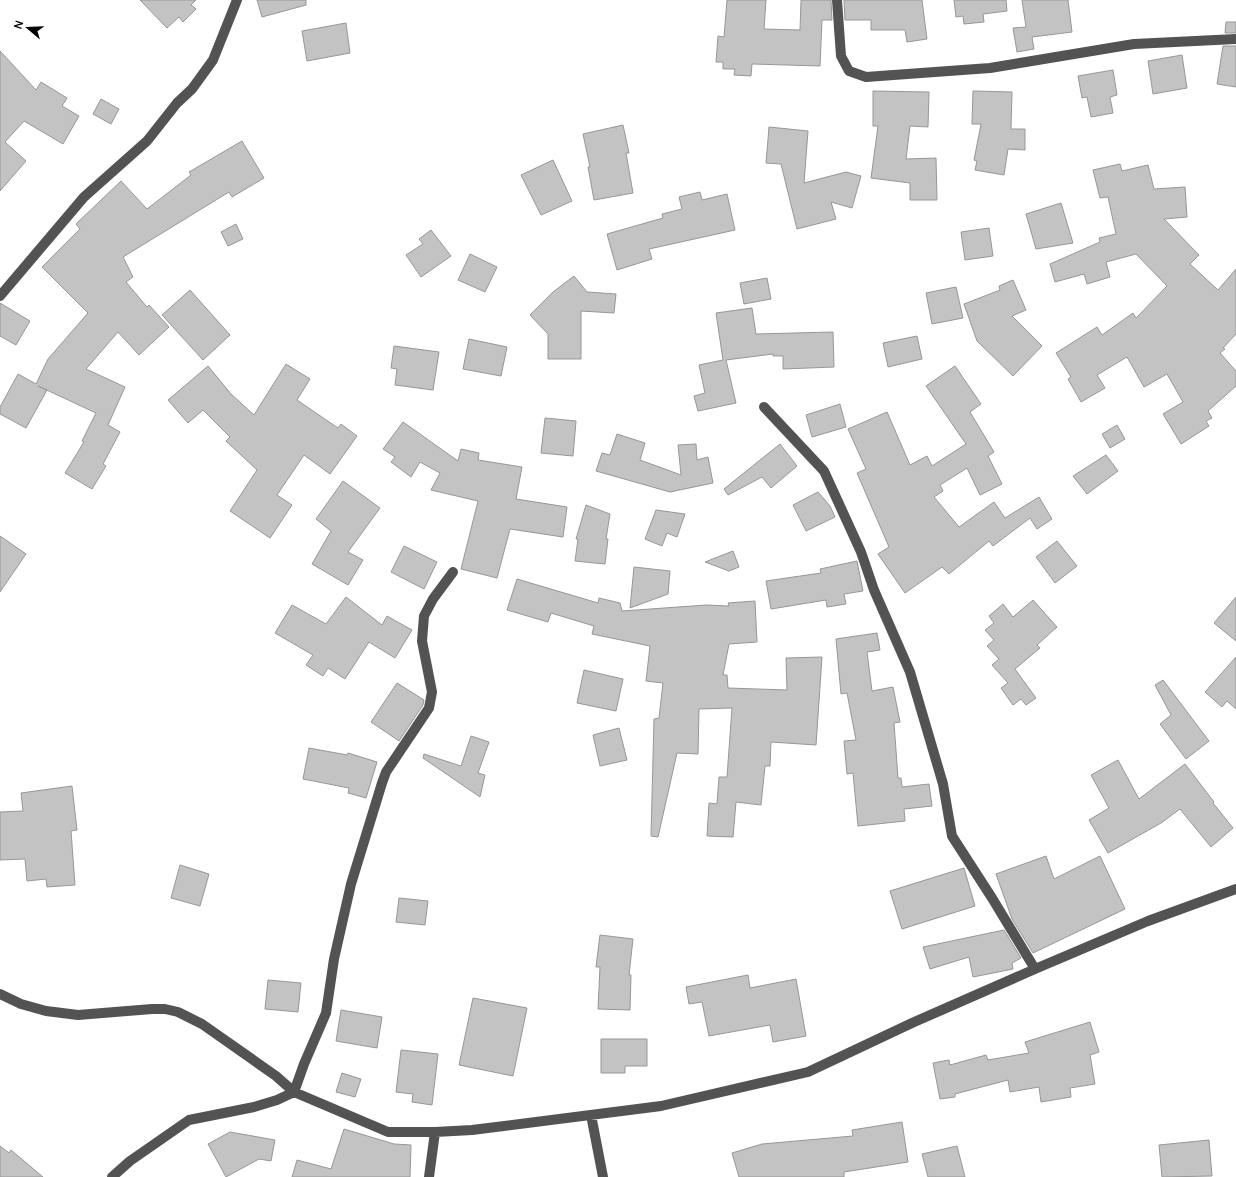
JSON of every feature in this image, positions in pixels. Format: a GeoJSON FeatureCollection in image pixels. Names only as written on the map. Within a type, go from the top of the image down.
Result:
{"type":"FeatureCollection","features":[{"type":"Feature","properties":{"kind":"street"},"geometry":{"type":"LineString","coordinates":[[0,296],[84,197],[147,141],[178,103],[192,89],[213,60],[237,0]]}},
{"type":"Feature","properties":{"kind":"street"},"geometry":{"type":"LineString","coordinates":[[838,0],[841,56],[849,71],[866,77],[990,68],[1134,44],[1236,39]]}},
{"type":"Feature","properties":{"kind":"street"},"geometry":{"type":"LineString","coordinates":[[764,407],[824,471],[861,552],[874,590],[910,672],[943,784],[952,836],[1035,969]]}},
{"type":"Feature","properties":{"kind":"street"},"geometry":{"type":"LineString","coordinates":[[112,1177],[130,1161],[189,1120],[254,1107],[294,1092],[304,1064],[326,1013],[334,958],[351,884],[382,783],[386,772],[429,708],[432,692],[422,641],[424,616],[433,599],[452,572]]}},
{"type":"Feature","properties":{"kind":"street"},"geometry":{"type":"LineString","coordinates":[[0,994],[21,1004],[46,1011],[78,1015],[152,1009],[165,1009],[178,1012],[202,1024],[276,1076],[294,1092],[388,1132],[472,1130],[661,1106],[808,1072],[912,1023],[1035,969],[1148,921],[1236,889]]}},
{"type":"Feature","properties":{"kind":"street"},"geometry":{"type":"LineString","coordinates":[[591,1115],[603,1177]]}},
{"type":"Feature","properties":{"kind":"street"},"geometry":{"type":"LineString","coordinates":[[429,1177],[434,1132]]}},
{"type":"Feature","properties":{"kind":"building"},"geometry":{"type":"Polygon","coordinates":[[[140,0],[196,0],[191,5],[196,9],[183,22],[179,17],[167,28],[140,0]]]}},
{"type":"Feature","properties":{"kind":"building"},"geometry":{"type":"Polygon","coordinates":[[[257,0],[306,0],[306,5],[262,17],[257,0]]]}},
{"type":"Feature","properties":{"kind":"building"},"geometry":{"type":"Polygon","coordinates":[[[727,0],[766,0],[764,29],[800,30],[801,0],[831,0],[832,20],[822,20],[820,66],[752,64],[751,76],[734,75],[735,69],[723,69],[723,62],[716,62],[718,36],[724,37],[727,0]]]}},
{"type":"Feature","properties":{"kind":"building"},"geometry":{"type":"Polygon","coordinates":[[[844,0],[922,0],[927,39],[907,42],[905,30],[871,30],[871,20],[845,20],[844,0]]]}},
{"type":"Feature","properties":{"kind":"building"},"geometry":{"type":"Polygon","coordinates":[[[954,0],[1006,0],[1007,11],[983,14],[984,22],[964,24],[963,16],[956,17],[954,0]]]}},
{"type":"Feature","properties":{"kind":"building"},"geometry":{"type":"Polygon","coordinates":[[[1022,0],[1068,0],[1072,32],[1032,37],[1034,49],[1017,52],[1013,28],[1026,27],[1022,0]]]}},
{"type":"Feature","properties":{"kind":"building"},"geometry":{"type":"Polygon","coordinates":[[[1226,22],[1236,22],[1236,33],[1225,33],[1226,22]]]}},
{"type":"Feature","properties":{"kind":"building"},"geometry":{"type":"Polygon","coordinates":[[[346,23],[350,53],[307,61],[302,31],[346,23]]]}},
{"type":"Feature","properties":{"kind":"building"},"geometry":{"type":"Polygon","coordinates":[[[1223,46],[1236,46],[1236,87],[1217,84],[1223,46]]]}},
{"type":"Feature","properties":{"kind":"building"},"geometry":{"type":"Polygon","coordinates":[[[0,51],[36,90],[41,82],[67,98],[62,106],[79,116],[63,144],[24,121],[5,142],[26,161],[0,191],[0,51]]]}},
{"type":"Feature","properties":{"kind":"building"},"geometry":{"type":"Polygon","coordinates":[[[1182,55],[1187,88],[1153,94],[1148,61],[1182,55]]]}},
{"type":"Feature","properties":{"kind":"building"},"geometry":{"type":"Polygon","coordinates":[[[1113,70],[1117,95],[1110,97],[1113,113],[1091,117],[1087,97],[1082,98],[1078,76],[1113,70]]]}},
{"type":"Feature","properties":{"kind":"building"},"geometry":{"type":"Polygon","coordinates":[[[873,91],[929,92],[928,127],[910,126],[906,159],[936,158],[937,200],[910,200],[910,183],[871,178],[878,126],[873,126],[873,91]]]}},
{"type":"Feature","properties":{"kind":"building"},"geometry":{"type":"Polygon","coordinates":[[[973,91],[1012,92],[1011,129],[1025,129],[1025,150],[1008,149],[1004,175],[975,170],[977,161],[974,160],[981,124],[972,124],[973,91]]]}},
{"type":"Feature","properties":{"kind":"building"},"geometry":{"type":"Polygon","coordinates":[[[101,99],[119,109],[111,124],[93,114],[101,99]]]}},
{"type":"Feature","properties":{"kind":"building"},"geometry":{"type":"Polygon","coordinates":[[[623,125],[629,153],[626,153],[633,193],[594,200],[588,167],[590,167],[583,134],[623,125]]]}},
{"type":"Feature","properties":{"kind":"building"},"geometry":{"type":"Polygon","coordinates":[[[769,127],[808,131],[804,183],[846,172],[861,176],[852,208],[831,202],[836,219],[797,229],[781,164],[766,163],[769,127]]]}},
{"type":"Feature","properties":{"kind":"building"},"geometry":{"type":"Polygon","coordinates":[[[242,141],[264,178],[232,197],[229,192],[123,257],[133,277],[126,282],[147,307],[149,305],[169,327],[139,355],[118,332],[86,369],[125,387],[108,425],[120,432],[103,464],[106,466],[92,489],[65,473],[84,442],[82,441],[96,413],[47,390],[26,428],[0,414],[0,407],[18,374],[36,384],[48,359],[88,313],[42,267],[80,229],[76,224],[121,181],[147,209],[191,175],[189,172],[242,141]]]}},
{"type":"Feature","properties":{"kind":"building"},"geometry":{"type":"Polygon","coordinates":[[[553,160],[572,201],[541,215],[521,175],[553,160]]]}},
{"type":"Feature","properties":{"kind":"building"},"geometry":{"type":"Polygon","coordinates":[[[1120,164],[1122,171],[1148,165],[1154,189],[1185,187],[1187,217],[1164,219],[1199,255],[1190,264],[1218,290],[1236,269],[1236,334],[1223,348],[1225,349],[1220,353],[1236,371],[1236,386],[1208,411],[1212,418],[1206,421],[1209,426],[1181,444],[1163,414],[1183,402],[1167,374],[1144,387],[1127,357],[1097,375],[1105,388],[1081,402],[1068,379],[1071,377],[1056,353],[1097,327],[1102,335],[1133,313],[1136,318],[1167,286],[1136,254],[1106,262],[1110,277],[1087,284],[1084,274],[1055,282],[1050,264],[1100,242],[1099,238],[1116,234],[1108,197],[1100,198],[1093,170],[1120,164]]]}},
{"type":"Feature","properties":{"kind":"building"},"geometry":{"type":"Polygon","coordinates":[[[700,192],[702,200],[727,194],[735,230],[649,249],[652,259],[617,270],[607,234],[663,218],[662,214],[682,209],[679,197],[700,192]]]}},
{"type":"Feature","properties":{"kind":"building"},"geometry":{"type":"Polygon","coordinates":[[[1061,203],[1073,243],[1036,249],[1026,214],[1061,203]]]}},
{"type":"Feature","properties":{"kind":"building"},"geometry":{"type":"Polygon","coordinates":[[[236,224],[243,239],[228,246],[221,232],[236,224]]]}},
{"type":"Feature","properties":{"kind":"building"},"geometry":{"type":"Polygon","coordinates":[[[989,228],[993,256],[965,260],[961,232],[989,228]]]}},
{"type":"Feature","properties":{"kind":"building"},"geometry":{"type":"Polygon","coordinates":[[[431,230],[451,256],[421,277],[406,255],[423,244],[419,239],[431,230]]]}},
{"type":"Feature","properties":{"kind":"building"},"geometry":{"type":"Polygon","coordinates":[[[470,254],[497,267],[485,292],[458,280],[470,254]]]}},
{"type":"Feature","properties":{"kind":"building"},"geometry":{"type":"Polygon","coordinates":[[[574,276],[587,292],[616,294],[614,313],[581,311],[581,359],[548,359],[548,334],[530,315],[553,292],[574,276]]]}},
{"type":"Feature","properties":{"kind":"building"},"geometry":{"type":"Polygon","coordinates":[[[767,278],[771,299],[744,304],[740,283],[767,278]]]}},
{"type":"Feature","properties":{"kind":"building"},"geometry":{"type":"Polygon","coordinates":[[[1013,280],[1026,310],[1012,316],[1042,346],[1013,376],[977,341],[964,304],[1000,290],[999,286],[1013,280]]]}},
{"type":"Feature","properties":{"kind":"building"},"geometry":{"type":"Polygon","coordinates":[[[956,287],[963,318],[932,324],[926,293],[956,287]]]}},
{"type":"Feature","properties":{"kind":"building"},"geometry":{"type":"Polygon","coordinates":[[[190,290],[230,335],[203,360],[162,315],[190,290]]]}},
{"type":"Feature","properties":{"kind":"building"},"geometry":{"type":"Polygon","coordinates":[[[0,303],[30,321],[16,345],[0,336],[0,303]]]}},
{"type":"Feature","properties":{"kind":"building"},"geometry":{"type":"Polygon","coordinates":[[[752,308],[756,334],[833,332],[834,367],[783,369],[783,356],[773,356],[773,354],[726,360],[736,403],[698,411],[694,396],[705,393],[699,365],[723,360],[716,313],[752,308]]]}},
{"type":"Feature","properties":{"kind":"building"},"geometry":{"type":"Polygon","coordinates":[[[917,336],[922,359],[888,367],[883,343],[917,336]]]}},
{"type":"Feature","properties":{"kind":"building"},"geometry":{"type":"Polygon","coordinates":[[[469,339],[507,347],[501,376],[463,369],[469,339]]]}},
{"type":"Feature","properties":{"kind":"building"},"geometry":{"type":"Polygon","coordinates":[[[394,346],[439,352],[433,390],[395,385],[397,369],[391,368],[394,346]]]}},
{"type":"Feature","properties":{"kind":"building"},"geometry":{"type":"Polygon","coordinates":[[[286,364],[310,379],[297,400],[338,428],[341,424],[357,436],[330,474],[304,455],[277,495],[292,505],[270,538],[230,511],[257,470],[226,441],[230,437],[203,410],[188,423],[168,400],[208,366],[231,394],[254,415],[286,364]]]}},
{"type":"Feature","properties":{"kind":"building"},"geometry":{"type":"Polygon","coordinates":[[[955,366],[981,404],[970,412],[994,452],[988,456],[1002,484],[980,495],[967,468],[940,485],[943,491],[934,497],[959,527],[994,502],[1005,518],[1039,497],[1052,519],[1037,529],[1030,518],[993,546],[989,541],[949,574],[942,567],[905,593],[878,554],[889,547],[857,473],[866,469],[848,429],[887,412],[910,465],[927,456],[932,466],[966,444],[926,386],[955,366]]]}},
{"type":"Feature","properties":{"kind":"building"},"geometry":{"type":"Polygon","coordinates":[[[840,404],[846,427],[812,437],[806,415],[840,404]]]}},
{"type":"Feature","properties":{"kind":"building"},"geometry":{"type":"Polygon","coordinates":[[[545,418],[576,421],[573,456],[541,453],[545,418]]]}},
{"type":"Feature","properties":{"kind":"building"},"geometry":{"type":"Polygon","coordinates":[[[403,422],[458,461],[461,449],[479,453],[478,460],[522,467],[516,499],[567,507],[563,537],[510,529],[497,578],[461,569],[478,501],[431,490],[440,473],[420,462],[411,477],[391,462],[395,457],[383,449],[403,422]]]}},
{"type":"Feature","properties":{"kind":"building"},"geometry":{"type":"Polygon","coordinates":[[[1117,425],[1125,439],[1110,448],[1102,434],[1117,425]]]}},
{"type":"Feature","properties":{"kind":"building"},"geometry":{"type":"Polygon","coordinates":[[[617,434],[645,443],[640,460],[681,475],[678,445],[696,444],[697,460],[708,457],[713,483],[670,492],[596,471],[602,453],[610,455],[617,434]]]}},
{"type":"Feature","properties":{"kind":"building"},"geometry":{"type":"Polygon","coordinates":[[[780,444],[797,466],[771,488],[762,477],[728,495],[724,489],[780,444]]]}},
{"type":"Feature","properties":{"kind":"building"},"geometry":{"type":"Polygon","coordinates":[[[1106,455],[1118,471],[1087,494],[1073,476],[1106,455]]]}},
{"type":"Feature","properties":{"kind":"building"},"geometry":{"type":"Polygon","coordinates":[[[343,481],[380,508],[348,552],[363,560],[348,585],[312,564],[331,531],[316,519],[343,481]]]}},
{"type":"Feature","properties":{"kind":"building"},"geometry":{"type":"Polygon","coordinates":[[[818,492],[830,506],[835,517],[806,531],[793,505],[818,492]]]}},
{"type":"Feature","properties":{"kind":"building"},"geometry":{"type":"Polygon","coordinates":[[[586,505],[610,514],[606,539],[608,539],[605,564],[575,561],[578,539],[576,539],[586,505]]]}},
{"type":"Feature","properties":{"kind":"building"},"geometry":{"type":"Polygon","coordinates":[[[656,510],[685,514],[677,537],[667,533],[662,546],[645,539],[656,510]]]}},
{"type":"Feature","properties":{"kind":"building"},"geometry":{"type":"Polygon","coordinates":[[[0,536],[26,554],[0,592],[0,536]]]}},
{"type":"Feature","properties":{"kind":"building"},"geometry":{"type":"Polygon","coordinates":[[[1057,541],[1077,566],[1055,583],[1036,557],[1057,541]]]}},
{"type":"Feature","properties":{"kind":"building"},"geometry":{"type":"Polygon","coordinates":[[[404,546],[437,562],[424,589],[391,572],[404,546]]]}},
{"type":"Feature","properties":{"kind":"building"},"geometry":{"type":"Polygon","coordinates":[[[733,551],[739,567],[729,571],[705,562],[733,551]]]}},
{"type":"Feature","properties":{"kind":"building"},"geometry":{"type":"Polygon","coordinates":[[[857,561],[863,591],[844,594],[846,604],[827,607],[826,600],[771,609],[766,581],[821,573],[820,569],[857,561]]]}},
{"type":"Feature","properties":{"kind":"building"},"geometry":{"type":"Polygon","coordinates":[[[634,567],[670,571],[668,594],[630,608],[634,567]]]}},
{"type":"Feature","properties":{"kind":"building"},"geometry":{"type":"Polygon","coordinates":[[[517,579],[598,603],[599,598],[620,603],[622,611],[706,605],[729,606],[728,603],[755,601],[757,642],[729,644],[723,675],[727,675],[728,688],[787,690],[786,658],[822,657],[816,745],[771,742],[770,766],[765,766],[761,805],[736,802],[733,837],[707,836],[709,803],[717,804],[719,777],[727,777],[732,708],[699,709],[698,754],[677,753],[658,837],[651,836],[654,719],[659,718],[663,683],[646,681],[650,646],[592,634],[594,626],[551,613],[548,622],[507,610],[517,579]]]}},
{"type":"Feature","properties":{"kind":"building"},"geometry":{"type":"Polygon","coordinates":[[[346,597],[382,625],[387,616],[412,630],[395,658],[369,642],[345,679],[328,668],[323,676],[306,665],[313,655],[275,633],[292,605],[326,624],[346,597]]]}},
{"type":"Feature","properties":{"kind":"building"},"geometry":{"type":"Polygon","coordinates":[[[1236,597],[1236,641],[1214,623],[1236,597]]]}},
{"type":"Feature","properties":{"kind":"building"},"geometry":{"type":"Polygon","coordinates":[[[1033,600],[1057,627],[1037,645],[1040,648],[1015,669],[1036,698],[1026,705],[1021,699],[1013,705],[1001,688],[1008,683],[992,665],[999,659],[987,646],[994,640],[985,630],[994,623],[989,616],[1003,604],[1013,617],[1033,600]]]}},
{"type":"Feature","properties":{"kind":"building"},"geometry":{"type":"Polygon","coordinates":[[[877,633],[880,650],[867,652],[872,691],[893,687],[900,722],[894,723],[898,778],[901,778],[902,787],[929,784],[932,806],[904,809],[905,821],[858,826],[853,773],[847,774],[844,741],[856,740],[847,693],[841,694],[836,639],[877,633]]]}},
{"type":"Feature","properties":{"kind":"building"},"geometry":{"type":"Polygon","coordinates":[[[1236,657],[1236,709],[1227,701],[1222,707],[1205,692],[1236,657]]]}},
{"type":"Feature","properties":{"kind":"building"},"geometry":{"type":"Polygon","coordinates":[[[584,670],[623,679],[616,711],[577,703],[584,670]]]}},
{"type":"Feature","properties":{"kind":"building"},"geometry":{"type":"Polygon","coordinates":[[[1163,680],[1209,741],[1186,759],[1160,724],[1171,715],[1155,685],[1163,680]]]}},
{"type":"Feature","properties":{"kind":"building"},"geometry":{"type":"Polygon","coordinates":[[[397,683],[424,700],[423,705],[399,741],[371,722],[397,683]]]}},
{"type":"Feature","properties":{"kind":"building"},"geometry":{"type":"Polygon","coordinates":[[[619,728],[627,760],[600,766],[593,735],[619,728]]]}},
{"type":"Feature","properties":{"kind":"building"},"geometry":{"type":"Polygon","coordinates":[[[471,736],[489,742],[478,773],[485,775],[480,797],[423,758],[424,754],[461,766],[471,736]]]}},
{"type":"Feature","properties":{"kind":"building"},"geometry":{"type":"Polygon","coordinates":[[[309,748],[347,755],[348,753],[377,762],[366,798],[348,793],[349,788],[303,779],[309,748]]]}},
{"type":"Feature","properties":{"kind":"building"},"geometry":{"type":"Polygon","coordinates":[[[1118,760],[1139,799],[1185,764],[1233,828],[1211,847],[1180,809],[1161,823],[1108,853],[1089,820],[1109,808],[1091,775],[1118,760]]]}},
{"type":"Feature","properties":{"kind":"building"},"geometry":{"type":"Polygon","coordinates":[[[72,786],[77,830],[71,831],[75,885],[47,887],[46,879],[27,881],[25,859],[0,860],[0,812],[23,811],[21,793],[72,786]]]}},
{"type":"Feature","properties":{"kind":"building"},"geometry":{"type":"Polygon","coordinates":[[[1046,856],[1054,879],[1100,856],[1125,909],[1033,953],[1012,919],[996,874],[1046,856]]]}},
{"type":"Feature","properties":{"kind":"building"},"geometry":{"type":"Polygon","coordinates":[[[180,865],[209,874],[200,906],[171,898],[180,865]]]}},
{"type":"Feature","properties":{"kind":"building"},"geometry":{"type":"Polygon","coordinates":[[[964,868],[975,906],[902,929],[890,891],[964,868]]]}},
{"type":"Feature","properties":{"kind":"building"},"geometry":{"type":"Polygon","coordinates":[[[399,898],[428,901],[425,925],[396,922],[399,898]]]}},
{"type":"Feature","properties":{"kind":"building"},"geometry":{"type":"Polygon","coordinates":[[[1004,930],[1021,958],[1012,963],[1013,969],[973,977],[969,957],[930,969],[923,947],[1004,930]]]}},
{"type":"Feature","properties":{"kind":"building"},"geometry":{"type":"Polygon","coordinates":[[[600,935],[633,939],[629,975],[631,975],[630,1010],[598,1009],[600,967],[596,967],[600,935]]]}},
{"type":"Feature","properties":{"kind":"building"},"geometry":{"type":"Polygon","coordinates":[[[748,975],[750,988],[796,979],[806,1036],[773,1042],[770,1025],[709,1036],[702,1002],[689,1004],[686,987],[748,975]]]}},
{"type":"Feature","properties":{"kind":"building"},"geometry":{"type":"Polygon","coordinates":[[[268,980],[301,983],[298,1012],[265,1009],[268,980]]]}},
{"type":"Feature","properties":{"kind":"building"},"geometry":{"type":"Polygon","coordinates":[[[473,998],[527,1008],[513,1076],[459,1065],[473,998]]]}},
{"type":"Feature","properties":{"kind":"building"},"geometry":{"type":"Polygon","coordinates":[[[341,1010],[382,1017],[377,1048],[336,1041],[341,1010]]]}},
{"type":"Feature","properties":{"kind":"building"},"geometry":{"type":"Polygon","coordinates":[[[1090,1022],[1099,1052],[1090,1055],[1095,1084],[1070,1088],[1071,1097],[1041,1102],[1039,1087],[1010,1092],[1008,1080],[955,1094],[955,1097],[940,1099],[933,1063],[949,1060],[950,1065],[986,1055],[988,1060],[1029,1053],[1025,1042],[1090,1022]]]}},
{"type":"Feature","properties":{"kind":"building"},"geometry":{"type":"Polygon","coordinates":[[[601,1039],[647,1039],[647,1066],[625,1066],[625,1073],[601,1073],[601,1039]]]}},
{"type":"Feature","properties":{"kind":"building"},"geometry":{"type":"Polygon","coordinates":[[[401,1050],[438,1054],[432,1105],[412,1102],[413,1094],[396,1092],[401,1050]]]}},
{"type":"Feature","properties":{"kind":"building"},"geometry":{"type":"Polygon","coordinates":[[[342,1073],[361,1079],[355,1097],[336,1092],[342,1073]]]}},
{"type":"Feature","properties":{"kind":"building"},"geometry":{"type":"Polygon","coordinates":[[[902,1122],[908,1162],[844,1172],[844,1177],[739,1177],[732,1153],[762,1144],[853,1136],[852,1130],[902,1122]]]}},
{"type":"Feature","properties":{"kind":"building"},"geometry":{"type":"Polygon","coordinates":[[[344,1129],[394,1144],[411,1145],[410,1177],[292,1177],[297,1160],[331,1169],[344,1129]]]}},
{"type":"Feature","properties":{"kind":"building"},"geometry":{"type":"Polygon","coordinates":[[[230,1132],[275,1140],[271,1161],[259,1159],[226,1177],[208,1144],[230,1132]]]}},
{"type":"Feature","properties":{"kind":"building"},"geometry":{"type":"Polygon","coordinates":[[[1209,1140],[1212,1176],[1162,1177],[1159,1145],[1209,1140]]]}},
{"type":"Feature","properties":{"kind":"building"},"geometry":{"type":"Polygon","coordinates":[[[0,1146],[9,1153],[11,1150],[43,1177],[0,1177],[0,1146]]]}},
{"type":"Feature","properties":{"kind":"building"},"geometry":{"type":"Polygon","coordinates":[[[957,1146],[965,1177],[928,1177],[922,1154],[957,1146]]]}}]}
